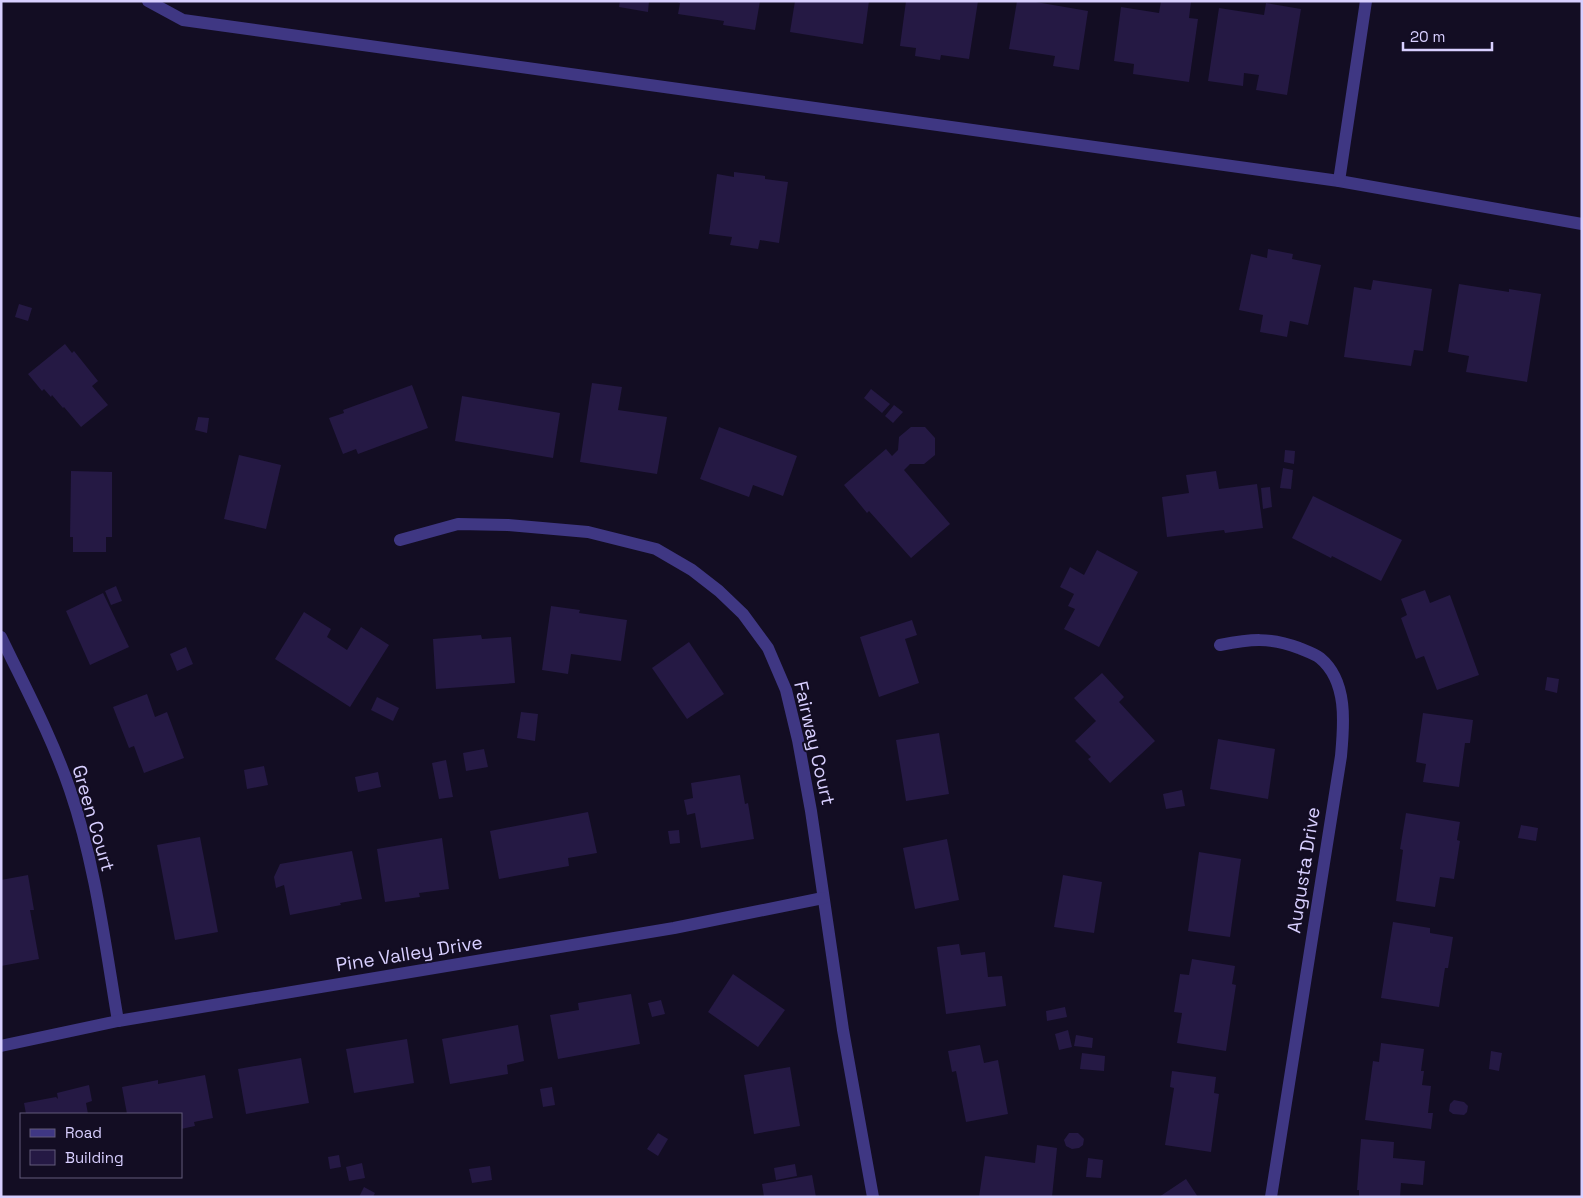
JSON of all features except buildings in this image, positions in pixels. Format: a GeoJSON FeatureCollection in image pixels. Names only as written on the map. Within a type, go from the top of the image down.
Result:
{"type":"FeatureCollection","features":[{"type":"Feature","properties":{"kind":"street"},"geometry":{"type":"LineString","coordinates":[[148,1],[183,20],[1339,181],[1582,224]]}},
{"type":"Feature","properties":{"kind":"street"},"geometry":{"type":"LineString","coordinates":[[1339,181],[1366,1]]}},
{"type":"Feature","properties":{"kind":"street","name":"Fairway Court"},"geometry":{"type":"LineString","coordinates":[[400,540],[458,524],[508,525],[588,532],[656,548],[692,570],[719,591],[743,614],[768,648],[786,690],[798,740],[811,811],[843,1030],[873,1197]]}},
{"type":"Feature","properties":{"kind":"street","name":"Green Court"},"geometry":{"type":"LineString","coordinates":[[1,637],[54,749],[70,789],[82,829],[118,1021]]}},
{"type":"Feature","properties":{"kind":"street","name":"Augusta Drive"},"geometry":{"type":"LineString","coordinates":[[1220,645],[1246,640],[1270,640],[1288,644],[1319,657],[1332,671],[1341,696],[1344,723],[1341,756],[1271,1197]]}},
{"type":"Feature","properties":{"kind":"street","name":"Pine Valley Drive"},"geometry":{"type":"LineString","coordinates":[[1,1046],[118,1021],[674,928],[823,898]]}}]}
